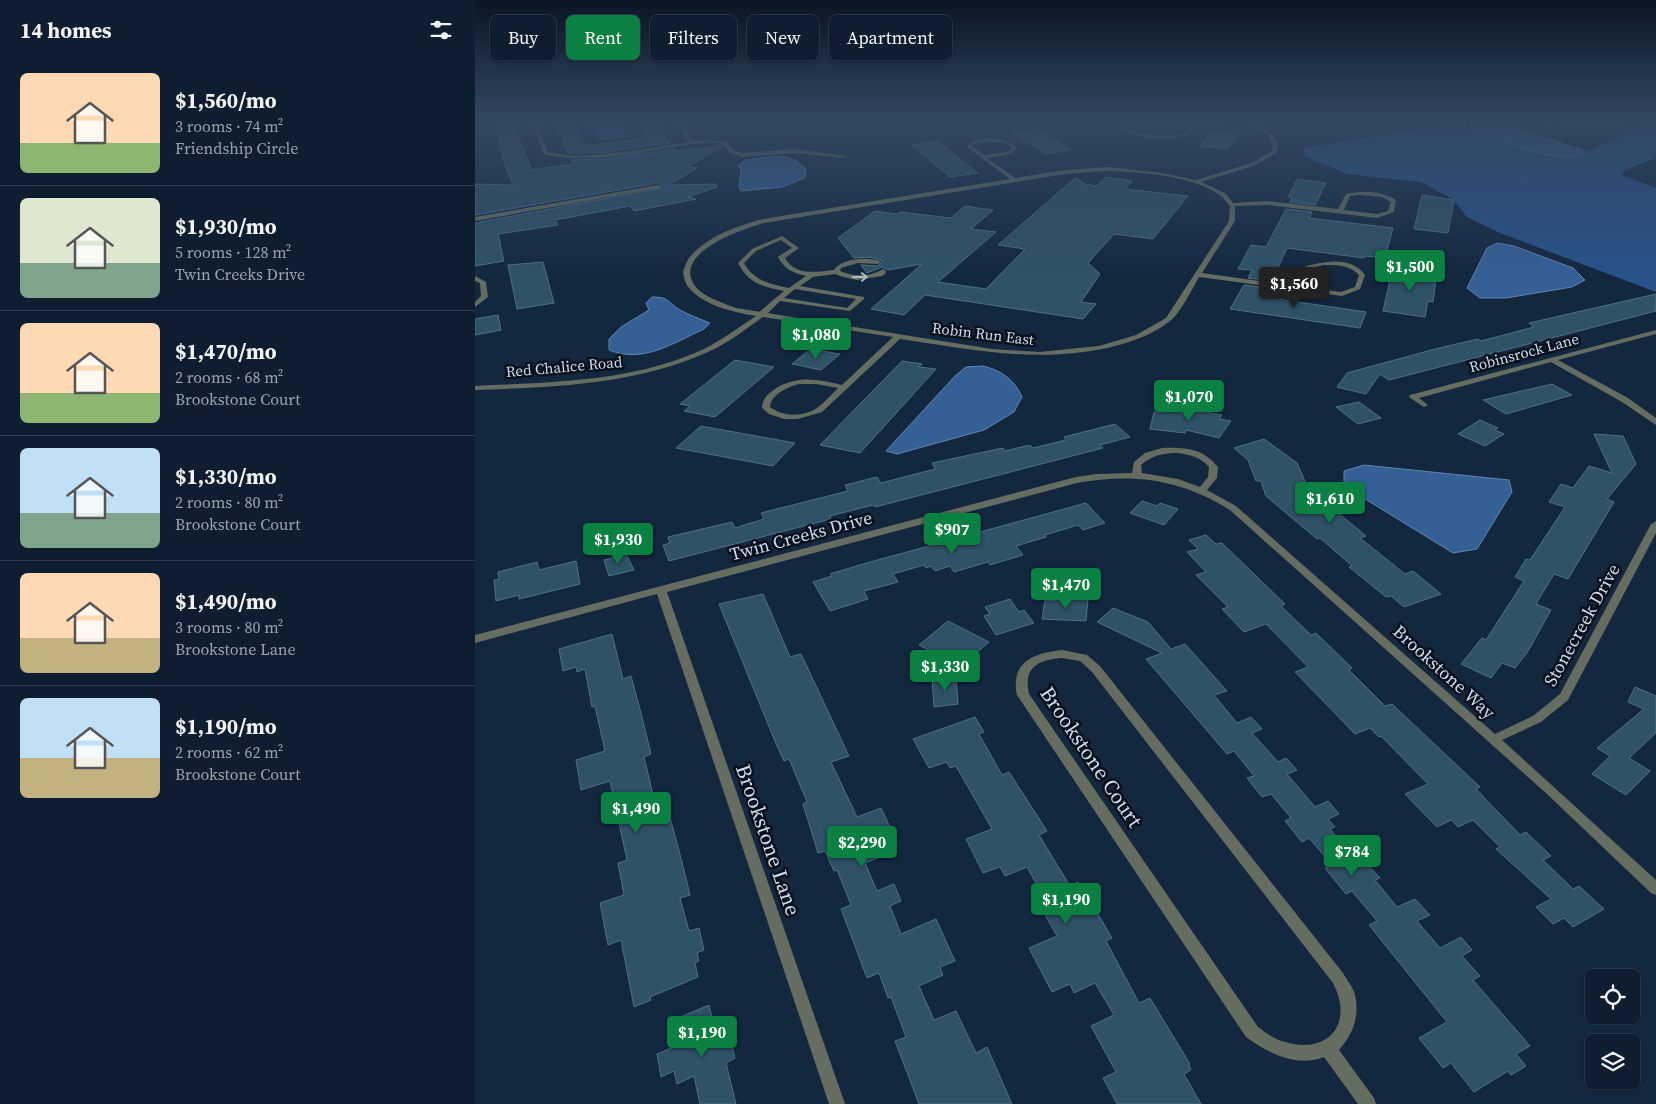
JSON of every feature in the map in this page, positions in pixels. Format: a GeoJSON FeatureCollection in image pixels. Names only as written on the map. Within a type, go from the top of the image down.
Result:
{"type":"FeatureCollection","features":[{"type":"Feature","properties":{"kind":"street"},"geometry":{"type":"LineString","coordinates":[[1005,173],[1015,180],[1062,173]]}},
{"type":"Feature","properties":{"kind":"street"},"geometry":{"type":"LineString","coordinates":[[1153,173],[1196,182],[1218,192],[1231,204],[1267,203],[1340,211],[1385,215],[1391,212],[1394,202],[1383,195],[1353,193],[1347,197],[1340,211]]}},
{"type":"Feature","properties":{"kind":"street"},"geometry":{"type":"LineString","coordinates":[[1196,182],[1227,173]]}},
{"type":"Feature","properties":{"kind":"street","name":"Robin Run East"},"geometry":{"type":"LineString","coordinates":[[1015,180],[763,221],[723,235],[695,253],[687,266],[686,278],[697,293],[725,307],[761,315],[992,351],[1025,354],[1067,353],[1104,347],[1139,337],[1163,324],[1175,312],[1232,221],[1234,214],[1231,204]]}},
{"type":"Feature","properties":{"kind":"street"},"geometry":{"type":"LineString","coordinates":[[475,219],[659,187]]}},
{"type":"Feature","properties":{"kind":"street"},"geometry":{"type":"LineString","coordinates":[[778,300],[848,310],[862,298],[792,289],[755,281],[745,274],[741,263],[748,253],[762,244],[782,238],[796,248],[781,257],[784,264],[795,271],[811,274],[836,272],[857,278],[882,274],[883,271]]}},
{"type":"Feature","properties":{"kind":"street"},"geometry":{"type":"LineString","coordinates":[[836,272],[839,267],[857,261],[878,262]]}},
{"type":"Feature","properties":{"kind":"street"},"geometry":{"type":"LineString","coordinates":[[1199,275],[1336,294],[1350,292],[1358,288],[1362,274],[1349,266],[1329,263],[1314,264],[1308,267],[1297,288]]}},
{"type":"Feature","properties":{"kind":"street","name":"Red Chalice Road"},"geometry":{"type":"LineString","coordinates":[[475,388],[588,382],[649,370],[707,350],[761,315],[811,274]]}},
{"type":"Feature","properties":{"kind":"street"},"geometry":{"type":"LineString","coordinates":[[475,278],[483,282],[485,297],[475,305]]}},
{"type":"Feature","properties":{"kind":"street","name":"Robinsrock Lane"},"geometry":{"type":"LineString","coordinates":[[1424,405],[1413,397],[1656,332]]}},
{"type":"Feature","properties":{"kind":"street"},"geometry":{"type":"LineString","coordinates":[[842,387],[811,380],[784,386],[768,399],[765,408],[771,413],[788,417],[819,410],[898,336]]}},
{"type":"Feature","properties":{"kind":"street"},"geometry":{"type":"LineString","coordinates":[[1552,360],[1625,400],[1656,422]]}},
{"type":"Feature","properties":{"kind":"street"},"geometry":{"type":"LineString","coordinates":[[1137,475],[1137,464],[1148,454],[1168,450],[1181,450],[1200,456],[1213,466],[1215,477],[1203,490]]}},
{"type":"Feature","properties":{"kind":"street","name":"Twin Creeks Drive"},"geometry":{"type":"LineString","coordinates":[[475,639],[1076,480],[1102,476],[1137,475],[1171,480]]}},
{"type":"Feature","properties":{"kind":"street","name":"Brookstone Way"},"geometry":{"type":"LineString","coordinates":[[1171,480],[1203,490],[1233,508],[1632,864],[1656,889]]}},
{"type":"Feature","properties":{"kind":"street","name":"Stonecreek Drive"},"geometry":{"type":"LineString","coordinates":[[1493,739],[1537,719],[1564,697],[1656,524]]}},
{"type":"Feature","properties":{"kind":"street","name":"Brookstone Lane"},"geometry":{"type":"LineString","coordinates":[[661,590],[837,1104]]}},
{"type":"Feature","properties":{"kind":"street","name":"Brookstone Court"},"geometry":{"type":"LineString","coordinates":[[1062,654],[1083,658],[1096,669],[1338,978],[1347,993],[1349,1017],[1341,1038],[1328,1049],[1294,1054],[1276,1048],[1252,1032],[1023,695],[1019,680],[1026,666],[1042,657],[1062,654]]}},
{"type":"Feature","properties":{"kind":"street"},"geometry":{"type":"LineString","coordinates":[[1328,1049],[1368,1104]]}},
{"type":"Feature","properties":{"kind":"shaded area"},"geometry":{"type":"Polygon","coordinates":[[[741,173],[806,173],[805,178],[782,187],[741,191],[739,188],[741,173]]]}},
{"type":"Feature","properties":{"kind":"shaded area"},"geometry":{"type":"Polygon","coordinates":[[[1343,173],[1623,173],[1621,175],[1656,188],[1656,292],[1500,233],[1467,217],[1454,200],[1421,182],[1343,173]]]}},
{"type":"Feature","properties":{"kind":"shaded area"},"geometry":{"type":"Polygon","coordinates":[[[1497,243],[1514,246],[1573,268],[1585,280],[1572,287],[1506,298],[1480,298],[1467,288],[1487,248],[1497,243]]]}},
{"type":"Feature","properties":{"kind":"shaded area"},"geometry":{"type":"Polygon","coordinates":[[[652,297],[665,299],[680,310],[710,323],[704,329],[658,350],[634,355],[609,350],[609,339],[621,327],[649,310],[646,303],[652,297]]]}},
{"type":"Feature","properties":{"kind":"shaded area"},"geometry":{"type":"Polygon","coordinates":[[[983,366],[996,370],[1007,377],[1019,391],[1022,397],[1014,412],[984,430],[897,454],[886,451],[955,376],[966,367],[983,366]]]}},
{"type":"Feature","properties":{"kind":"shaded area"},"geometry":{"type":"Polygon","coordinates":[[[1364,465],[1509,480],[1512,492],[1477,549],[1453,553],[1344,486],[1344,471],[1364,465]]]}},
{"type":"Feature","properties":{"kind":"building"},"geometry":{"type":"Polygon","coordinates":[[[508,173],[689,173],[668,185],[716,184],[717,187],[688,197],[696,199],[634,211],[630,206],[555,220],[558,225],[498,234],[504,261],[475,266],[475,223],[662,188],[658,183],[475,215],[475,184],[513,185],[508,173]]]}},
{"type":"Feature","properties":{"kind":"building"},"geometry":{"type":"Polygon","coordinates":[[[945,173],[978,173],[950,177],[945,173]]]}},
{"type":"Feature","properties":{"kind":"building"},"geometry":{"type":"Polygon","coordinates":[[[1106,177],[1132,181],[1125,189],[1188,196],[1153,239],[1114,234],[1088,263],[1100,274],[1081,302],[1096,304],[1083,319],[925,295],[904,315],[871,309],[922,264],[888,270],[882,267],[867,273],[861,265],[878,266],[883,261],[870,257],[854,258],[838,238],[875,211],[951,218],[965,206],[993,210],[971,229],[996,232],[938,282],[986,289],[1025,249],[998,245],[1075,178],[1085,184],[1097,186],[1106,177]]]}},
{"type":"Feature","properties":{"kind":"building"},"geometry":{"type":"Polygon","coordinates":[[[1297,179],[1326,183],[1315,205],[1290,202],[1292,197],[1288,197],[1297,179]]]}},
{"type":"Feature","properties":{"kind":"building"},"geometry":{"type":"Polygon","coordinates":[[[1422,195],[1454,200],[1448,233],[1414,229],[1422,195]]]}},
{"type":"Feature","properties":{"kind":"building"},"geometry":{"type":"Polygon","coordinates":[[[1286,209],[1312,212],[1309,218],[1393,228],[1385,258],[1365,256],[1364,258],[1287,248],[1272,281],[1248,278],[1252,270],[1238,269],[1251,245],[1266,247],[1286,209]]]}},
{"type":"Feature","properties":{"kind":"building"},"geometry":{"type":"Polygon","coordinates":[[[543,262],[554,303],[517,309],[508,265],[543,262]]]}},
{"type":"Feature","properties":{"kind":"building"},"geometry":{"type":"Polygon","coordinates":[[[1393,267],[1437,272],[1433,302],[1428,301],[1425,317],[1383,311],[1393,267]]]}},
{"type":"Feature","properties":{"kind":"building"},"geometry":{"type":"Polygon","coordinates":[[[1244,285],[1268,288],[1264,297],[1366,312],[1360,328],[1230,309],[1244,285]]]}},
{"type":"Feature","properties":{"kind":"building"},"geometry":{"type":"Polygon","coordinates":[[[1656,294],[1656,311],[1389,380],[1380,374],[1366,394],[1337,387],[1347,373],[1435,349],[1478,339],[1481,341],[1534,327],[1529,323],[1656,294]]]}},
{"type":"Feature","properties":{"kind":"building"},"geometry":{"type":"Polygon","coordinates":[[[498,315],[501,330],[475,335],[475,319],[498,315]]]}},
{"type":"Feature","properties":{"kind":"building"},"geometry":{"type":"Polygon","coordinates":[[[816,350],[840,354],[821,370],[792,364],[808,351],[814,352],[816,350]]]}},
{"type":"Feature","properties":{"kind":"building"},"geometry":{"type":"Polygon","coordinates":[[[735,360],[774,367],[715,417],[684,411],[690,406],[680,404],[735,360]]]}},
{"type":"Feature","properties":{"kind":"building"},"geometry":{"type":"Polygon","coordinates":[[[902,361],[922,364],[919,367],[936,369],[860,453],[820,445],[902,361]]]}},
{"type":"Feature","properties":{"kind":"building"},"geometry":{"type":"Polygon","coordinates":[[[1552,384],[1572,395],[1506,414],[1483,400],[1552,384]]]}},
{"type":"Feature","properties":{"kind":"building"},"geometry":{"type":"Polygon","coordinates":[[[1359,402],[1381,418],[1358,424],[1336,407],[1359,402]]]}},
{"type":"Feature","properties":{"kind":"building"},"geometry":{"type":"Polygon","coordinates":[[[1161,406],[1222,415],[1219,419],[1231,421],[1219,438],[1186,430],[1185,433],[1150,429],[1154,412],[1159,412],[1161,406]]]}},
{"type":"Feature","properties":{"kind":"building"},"geometry":{"type":"Polygon","coordinates":[[[1480,420],[1498,428],[1495,430],[1504,434],[1485,446],[1458,434],[1480,420]]]}},
{"type":"Feature","properties":{"kind":"building"},"geometry":{"type":"Polygon","coordinates":[[[1115,424],[1130,437],[1100,445],[1103,448],[875,507],[873,505],[830,516],[831,519],[669,561],[663,545],[670,543],[668,537],[732,522],[735,528],[764,519],[761,513],[848,491],[845,485],[877,477],[881,483],[935,469],[932,463],[1003,448],[1005,451],[1030,445],[1033,448],[1066,440],[1064,437],[1115,424]]]}},
{"type":"Feature","properties":{"kind":"building"},"geometry":{"type":"Polygon","coordinates":[[[701,426],[795,443],[773,466],[676,448],[701,426]]]}},
{"type":"Feature","properties":{"kind":"building"},"geometry":{"type":"Polygon","coordinates":[[[1594,434],[1623,436],[1636,464],[1607,499],[1614,502],[1568,579],[1554,574],[1536,604],[1551,610],[1527,653],[1515,668],[1502,663],[1491,678],[1461,664],[1482,638],[1486,640],[1524,581],[1515,577],[1526,559],[1530,560],[1565,507],[1549,502],[1561,484],[1573,488],[1589,466],[1612,473],[1594,434]]]}},
{"type":"Feature","properties":{"kind":"building"},"geometry":{"type":"Polygon","coordinates":[[[1264,439],[1297,463],[1308,488],[1366,536],[1360,538],[1405,574],[1413,571],[1441,594],[1404,607],[1391,596],[1386,597],[1349,567],[1352,566],[1320,538],[1317,539],[1266,496],[1261,481],[1256,481],[1248,460],[1234,448],[1264,439]]]}},
{"type":"Feature","properties":{"kind":"building"},"geometry":{"type":"Polygon","coordinates":[[[1142,501],[1157,506],[1160,503],[1178,509],[1164,525],[1130,513],[1142,501]]]}},
{"type":"Feature","properties":{"kind":"building"},"geometry":{"type":"Polygon","coordinates":[[[1086,503],[1105,523],[1083,530],[1078,525],[1045,535],[1046,537],[1016,546],[1023,555],[990,565],[988,562],[954,572],[950,566],[935,571],[931,566],[926,568],[924,565],[893,574],[898,582],[864,591],[868,599],[830,611],[813,582],[832,576],[830,574],[863,564],[1086,503]]]}},
{"type":"Feature","properties":{"kind":"building"},"geometry":{"type":"Polygon","coordinates":[[[1206,535],[1216,544],[1222,543],[1285,604],[1281,606],[1311,635],[1316,633],[1352,668],[1349,670],[1385,706],[1392,704],[1480,787],[1476,789],[1520,835],[1526,832],[1551,856],[1543,860],[1573,889],[1579,886],[1604,909],[1573,927],[1564,918],[1553,924],[1536,907],[1551,899],[1496,849],[1500,847],[1473,820],[1458,827],[1451,820],[1437,827],[1405,794],[1428,784],[1381,736],[1379,737],[1370,728],[1355,734],[1295,672],[1308,667],[1266,624],[1244,632],[1222,609],[1228,607],[1196,575],[1206,572],[1187,552],[1198,549],[1189,540],[1206,535]]]}},
{"type":"Feature","properties":{"kind":"building"},"geometry":{"type":"Polygon","coordinates":[[[626,554],[634,570],[609,576],[604,560],[626,554]]]}},
{"type":"Feature","properties":{"kind":"building"},"geometry":{"type":"Polygon","coordinates":[[[576,561],[580,584],[519,599],[519,595],[496,601],[494,580],[499,579],[498,572],[537,562],[539,570],[576,561]]]}},
{"type":"Feature","properties":{"kind":"building"},"geometry":{"type":"Polygon","coordinates":[[[763,594],[790,657],[801,654],[849,756],[831,762],[857,817],[881,808],[897,842],[884,847],[887,854],[865,863],[877,891],[894,884],[901,901],[890,906],[901,934],[936,919],[955,961],[940,967],[943,975],[919,986],[934,1020],[956,1011],[976,1053],[987,1047],[1012,1104],[919,1104],[895,1041],[906,1037],[891,997],[888,998],[879,973],[867,978],[841,909],[851,905],[837,870],[834,871],[825,851],[818,853],[803,804],[807,802],[789,759],[784,761],[774,739],[719,604],[763,594]]]}},
{"type":"Feature","properties":{"kind":"building"},"geometry":{"type":"Polygon","coordinates":[[[1065,598],[1088,600],[1086,621],[1042,619],[1045,600],[1060,601],[1065,598]]]}},
{"type":"Feature","properties":{"kind":"building"},"geometry":{"type":"Polygon","coordinates":[[[1010,599],[1019,612],[1024,610],[1034,623],[996,635],[984,616],[990,614],[985,607],[1010,599]]]}},
{"type":"Feature","properties":{"kind":"building"},"geometry":{"type":"Polygon","coordinates":[[[1113,608],[1148,622],[1171,649],[1185,644],[1227,691],[1214,695],[1237,723],[1251,717],[1262,729],[1252,733],[1278,762],[1286,758],[1297,770],[1287,774],[1315,807],[1328,801],[1339,814],[1328,819],[1335,827],[1330,829],[1352,855],[1369,847],[1381,861],[1370,867],[1380,878],[1375,880],[1397,907],[1415,899],[1430,915],[1417,921],[1440,948],[1461,937],[1472,950],[1462,956],[1480,976],[1473,980],[1530,1046],[1516,1054],[1526,1066],[1511,1075],[1508,1071],[1474,1092],[1451,1063],[1443,1068],[1419,1038],[1447,1022],[1369,925],[1377,921],[1352,891],[1346,894],[1325,868],[1332,865],[1309,838],[1302,842],[1285,821],[1291,818],[1271,794],[1262,797],[1247,778],[1254,776],[1234,751],[1227,754],[1146,659],[1162,653],[1097,622],[1113,608]]]}},
{"type":"Feature","properties":{"kind":"building"},"geometry":{"type":"Polygon","coordinates":[[[948,621],[989,642],[974,655],[970,653],[956,665],[919,645],[948,621]]]}},
{"type":"Feature","properties":{"kind":"building"},"geometry":{"type":"Polygon","coordinates":[[[612,634],[623,679],[631,676],[641,713],[651,754],[644,757],[654,799],[664,795],[683,866],[690,895],[680,898],[689,931],[699,928],[704,950],[697,953],[699,961],[695,963],[698,977],[650,997],[651,1000],[634,1007],[621,940],[608,945],[600,903],[624,895],[618,863],[627,860],[610,781],[581,790],[576,760],[605,751],[595,706],[592,707],[585,669],[577,672],[576,667],[563,671],[559,649],[612,634]]]}},
{"type":"Feature","properties":{"kind":"building"},"geometry":{"type":"Polygon","coordinates":[[[956,676],[958,704],[934,707],[932,679],[956,676]]]}},
{"type":"Feature","properties":{"kind":"building"},"geometry":{"type":"Polygon","coordinates":[[[1635,687],[1656,696],[1656,733],[1629,758],[1650,771],[1626,795],[1592,774],[1610,756],[1597,748],[1644,709],[1628,702],[1635,687]]]}},
{"type":"Feature","properties":{"kind":"building"},"geometry":{"type":"Polygon","coordinates":[[[975,717],[984,732],[979,734],[1002,775],[1009,772],[1047,831],[1039,835],[1070,886],[1078,882],[1112,938],[1106,941],[1139,1003],[1150,998],[1190,1064],[1191,1070],[1184,1074],[1201,1104],[1117,1104],[1103,1078],[1116,1072],[1091,1026],[1114,1015],[1095,983],[1074,993],[1070,984],[1052,992],[1029,948],[1057,936],[1039,904],[1046,901],[1027,867],[1005,876],[1000,867],[983,873],[966,839],[992,829],[956,766],[950,768],[947,762],[929,768],[913,739],[975,717]]]}},
{"type":"Feature","properties":{"kind":"building"},"geometry":{"type":"Polygon","coordinates":[[[709,1005],[715,1030],[727,1025],[735,1058],[726,1063],[736,1104],[700,1104],[694,1076],[677,1084],[674,1071],[661,1077],[657,1054],[676,1046],[674,1036],[682,1033],[678,1018],[709,1005]]]}}]}
